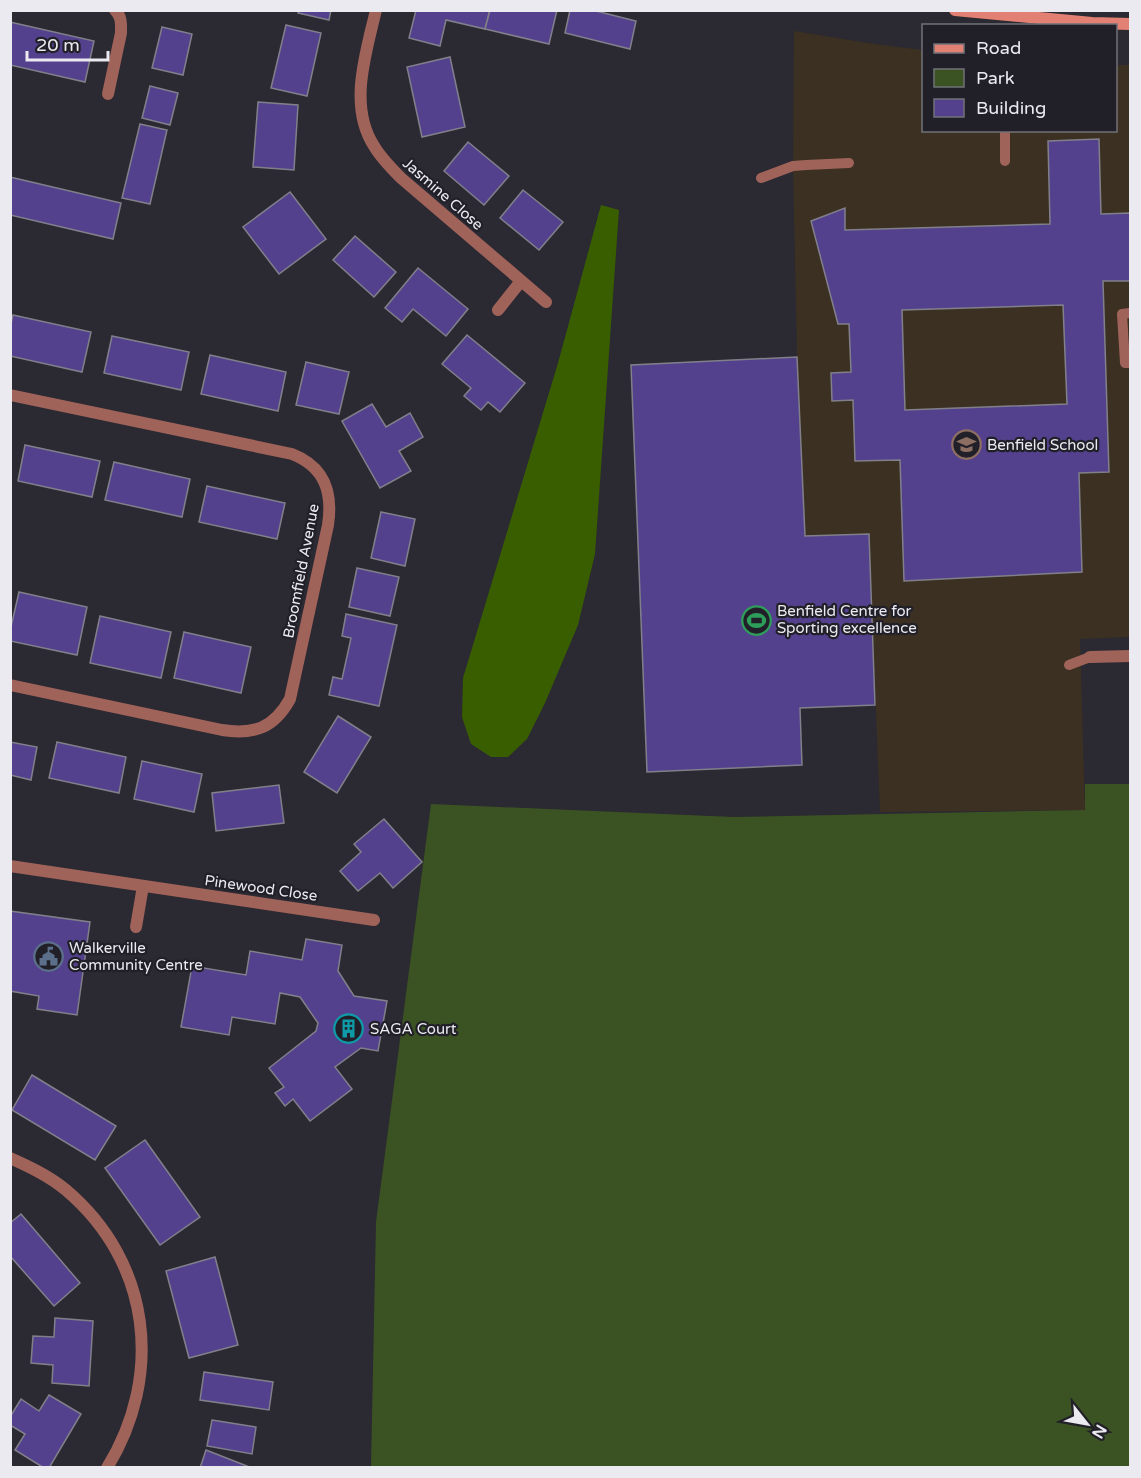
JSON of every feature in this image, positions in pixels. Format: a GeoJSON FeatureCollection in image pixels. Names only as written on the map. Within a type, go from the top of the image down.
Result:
{"type":"FeatureCollection","features":[{"type":"Feature","properties":{"kind":"street","name":"Jasmine Close"},"geometry":{"type":"LineString","coordinates":[[376,10],[361,81],[361,108],[373,145],[401,178],[546,302]]}},
{"type":"Feature","properties":{"kind":"street"},"geometry":{"type":"LineString","coordinates":[[955,10],[1003,21],[1131,24]]}},
{"type":"Feature","properties":{"kind":"street"},"geometry":{"type":"LineString","coordinates":[[108,94],[121,33],[119,12]]}},
{"type":"Feature","properties":{"kind":"street"},"geometry":{"type":"LineString","coordinates":[[498,310],[521,281]]}},
{"type":"Feature","properties":{"kind":"street","name":"Broomfield Avenue"},"geometry":{"type":"LineString","coordinates":[[10,395],[292,454],[308,462],[323,478],[330,496],[328,525],[290,699],[272,721],[248,732],[222,730],[10,686]]}},
{"type":"Feature","properties":{"kind":"street"},"geometry":{"type":"LineString","coordinates":[[1090,657],[1131,656]]}},
{"type":"Feature","properties":{"kind":"street","name":"Pinewood Close"},"geometry":{"type":"LineString","coordinates":[[10,866],[374,920]]}},
{"type":"Feature","properties":{"kind":"street"},"geometry":{"type":"LineString","coordinates":[[136,927],[143,886]]}},
{"type":"Feature","properties":{"kind":"street"},"geometry":{"type":"LineString","coordinates":[[10,1158],[32,1168],[66,1190],[110,1239],[129,1277],[140,1320],[141,1369],[131,1418],[107,1467]]}},
{"type":"Feature","properties":{"kind":"lane"},"geometry":{"type":"LineString","coordinates":[[1005,132],[1005,161]]}},
{"type":"Feature","properties":{"kind":"lane"},"geometry":{"type":"LineString","coordinates":[[761,178],[793,166],[849,163]]}},
{"type":"Feature","properties":{"kind":"lane"},"geometry":{"type":"LineString","coordinates":[[1131,314],[1122,314],[1125,363],[1131,363]]}},
{"type":"Feature","properties":{"kind":"lane"},"geometry":{"type":"LineString","coordinates":[[1069,665],[1090,657]]}},
{"type":"Feature","properties":{"kind":"shaded area","name":"Benfield School"},"geometry":{"type":"Polygon","coordinates":[[[794,31],[922,50],[922,132],[1117,132],[1117,65],[1130,65],[1130,637],[1080,639],[1085,810],[880,812],[869,534],[805,536],[797,357],[793,166],[794,31]]]}},
{"type":"Feature","properties":{"kind":"green space"},"geometry":{"type":"Polygon","coordinates":[[[601,205],[619,210],[595,554],[578,625],[527,739],[508,757],[491,757],[471,744],[462,717],[463,678],[558,363],[601,205]]]}},
{"type":"Feature","properties":{"kind":"green space"},"geometry":{"type":"Polygon","coordinates":[[[1085,784],[1130,784],[1130,1467],[371,1467],[376,1222],[431,804],[733,817],[1085,810],[1085,784]]]}},
{"type":"Feature","properties":{"kind":"building"},"geometry":{"type":"Polygon","coordinates":[[[299,10],[331,10],[329,20],[298,13],[299,10]]]}},
{"type":"Feature","properties":{"kind":"building"},"geometry":{"type":"Polygon","coordinates":[[[416,10],[490,10],[485,29],[446,20],[440,46],[409,38],[416,10]]]}},
{"type":"Feature","properties":{"kind":"building"},"geometry":{"type":"Polygon","coordinates":[[[490,10],[557,10],[549,44],[485,29],[490,10]]]}},
{"type":"Feature","properties":{"kind":"building"},"geometry":{"type":"Polygon","coordinates":[[[570,10],[592,10],[636,21],[630,49],[565,33],[570,10]]]}},
{"type":"Feature","properties":{"kind":"building"},"geometry":{"type":"Polygon","coordinates":[[[10,22],[94,41],[85,82],[10,65],[10,22]]]}},
{"type":"Feature","properties":{"kind":"building"},"geometry":{"type":"Polygon","coordinates":[[[286,25],[321,33],[307,96],[271,88],[286,25]]]}},
{"type":"Feature","properties":{"kind":"building"},"geometry":{"type":"Polygon","coordinates":[[[162,27],[192,34],[183,75],[152,68],[162,27]]]}},
{"type":"Feature","properties":{"kind":"building"},"geometry":{"type":"Polygon","coordinates":[[[450,57],[465,127],[422,137],[407,67],[450,57]]]}},
{"type":"Feature","properties":{"kind":"building"},"geometry":{"type":"Polygon","coordinates":[[[150,86],[178,93],[170,125],[142,118],[150,86]]]}},
{"type":"Feature","properties":{"kind":"building"},"geometry":{"type":"Polygon","coordinates":[[[258,102],[298,105],[294,170],[253,167],[258,102]]]}},
{"type":"Feature","properties":{"kind":"building"},"geometry":{"type":"Polygon","coordinates":[[[140,124],[167,130],[150,204],[122,198],[140,124]]]}},
{"type":"Feature","properties":{"kind":"building"},"geometry":{"type":"Polygon","coordinates":[[[1099,139],[1101,214],[1130,213],[1130,281],[1103,281],[1109,472],[1079,473],[1082,572],[904,581],[900,460],[855,461],[853,400],[832,401],[831,373],[851,372],[849,324],[838,324],[811,221],[845,208],[845,230],[1050,224],[1048,141],[1099,139]],[[1063,305],[902,310],[905,410],[1067,404],[1063,305]]]}},
{"type":"Feature","properties":{"kind":"building"},"geometry":{"type":"Polygon","coordinates":[[[468,142],[509,176],[484,205],[444,171],[468,142]]]}},
{"type":"Feature","properties":{"kind":"building"},"geometry":{"type":"Polygon","coordinates":[[[10,177],[121,203],[113,239],[10,215],[10,177]]]}},
{"type":"Feature","properties":{"kind":"building"},"geometry":{"type":"Polygon","coordinates":[[[523,190],[563,222],[539,250],[500,218],[523,190]]]}},
{"type":"Feature","properties":{"kind":"building"},"geometry":{"type":"Polygon","coordinates":[[[290,192],[326,239],[279,274],[243,227],[290,192]]]}},
{"type":"Feature","properties":{"kind":"building"},"geometry":{"type":"Polygon","coordinates":[[[355,236],[396,272],[374,297],[333,260],[355,236]]]}},
{"type":"Feature","properties":{"kind":"building"},"geometry":{"type":"Polygon","coordinates":[[[418,268],[468,309],[446,336],[413,309],[402,322],[385,308],[418,268]]]}},
{"type":"Feature","properties":{"kind":"building"},"geometry":{"type":"Polygon","coordinates":[[[13,315],[91,332],[82,372],[10,356],[10,328],[13,315]]]}},
{"type":"Feature","properties":{"kind":"building"},"geometry":{"type":"Polygon","coordinates":[[[467,335],[525,383],[500,412],[488,402],[481,410],[464,396],[471,388],[442,364],[467,335]]]}},
{"type":"Feature","properties":{"kind":"building"},"geometry":{"type":"Polygon","coordinates":[[[112,336],[189,352],[181,390],[104,373],[112,336]]]}},
{"type":"Feature","properties":{"kind":"building"},"geometry":{"type":"Polygon","coordinates":[[[210,355],[286,372],[278,411],[201,394],[210,355]]]}},
{"type":"Feature","properties":{"kind":"building","name":"Benfield Centre for Sporting excellence"},"geometry":{"type":"Polygon","coordinates":[[[797,357],[805,536],[869,534],[875,705],[800,708],[802,765],[647,772],[631,365],[797,357]]]}},
{"type":"Feature","properties":{"kind":"building"},"geometry":{"type":"Polygon","coordinates":[[[306,362],[349,372],[339,414],[296,405],[306,362]]]}},
{"type":"Feature","properties":{"kind":"building"},"geometry":{"type":"Polygon","coordinates":[[[372,404],[386,427],[410,413],[423,437],[399,451],[411,471],[380,488],[342,421],[372,404]]]}},
{"type":"Feature","properties":{"kind":"building"},"geometry":{"type":"Polygon","coordinates":[[[25,445],[100,461],[92,497],[18,481],[25,445]]]}},
{"type":"Feature","properties":{"kind":"building"},"geometry":{"type":"Polygon","coordinates":[[[114,462],[190,479],[182,517],[105,500],[114,462]]]}},
{"type":"Feature","properties":{"kind":"building"},"geometry":{"type":"Polygon","coordinates":[[[207,486],[285,503],[277,539],[199,522],[207,486]]]}},
{"type":"Feature","properties":{"kind":"building"},"geometry":{"type":"Polygon","coordinates":[[[381,512],[415,519],[405,566],[371,558],[381,512]]]}},
{"type":"Feature","properties":{"kind":"building"},"geometry":{"type":"Polygon","coordinates":[[[357,568],[399,577],[390,616],[349,607],[357,568]]]}},
{"type":"Feature","properties":{"kind":"building"},"geometry":{"type":"Polygon","coordinates":[[[19,592],[87,607],[77,655],[10,641],[10,631],[19,592]]]}},
{"type":"Feature","properties":{"kind":"building"},"geometry":{"type":"Polygon","coordinates":[[[346,614],[397,625],[379,706],[329,695],[333,677],[342,679],[351,638],[342,636],[346,614]]]}},
{"type":"Feature","properties":{"kind":"building"},"geometry":{"type":"Polygon","coordinates":[[[100,616],[171,632],[161,678],[90,663],[100,616]]]}},
{"type":"Feature","properties":{"kind":"building"},"geometry":{"type":"Polygon","coordinates":[[[184,632],[251,647],[241,693],[174,678],[184,632]]]}},
{"type":"Feature","properties":{"kind":"building"},"geometry":{"type":"Polygon","coordinates":[[[338,716],[371,737],[337,793],[304,772],[338,716]]]}},
{"type":"Feature","properties":{"kind":"building"},"geometry":{"type":"Polygon","coordinates":[[[10,742],[37,747],[31,780],[10,775],[10,742]]]}},
{"type":"Feature","properties":{"kind":"building"},"geometry":{"type":"Polygon","coordinates":[[[57,742],[126,757],[119,793],[49,778],[57,742]]]}},
{"type":"Feature","properties":{"kind":"building"},"geometry":{"type":"Polygon","coordinates":[[[142,761],[202,774],[194,812],[134,799],[142,761]]]}},
{"type":"Feature","properties":{"kind":"building"},"geometry":{"type":"Polygon","coordinates":[[[279,785],[284,823],[216,831],[212,793],[279,785]]]}},
{"type":"Feature","properties":{"kind":"building"},"geometry":{"type":"Polygon","coordinates":[[[384,819],[422,862],[393,888],[380,873],[358,891],[340,871],[361,852],[354,844],[384,819]]]}},
{"type":"Feature","properties":{"kind":"building","name":"Walkerville Community Centre"},"geometry":{"type":"Polygon","coordinates":[[[10,911],[90,922],[77,1015],[37,1009],[39,996],[10,991],[10,911]]]}},
{"type":"Feature","properties":{"kind":"building","name":"SAGA Court"},"geometry":{"type":"Polygon","coordinates":[[[306,939],[342,945],[338,971],[354,996],[387,1001],[378,1051],[361,1048],[335,1067],[352,1089],[310,1121],[293,1099],[285,1106],[275,1093],[284,1087],[269,1068],[316,1031],[318,1023],[300,997],[280,993],[275,1024],[232,1017],[229,1035],[181,1027],[192,966],[246,975],[250,951],[302,960],[306,939]]]}},
{"type":"Feature","properties":{"kind":"building"},"geometry":{"type":"Polygon","coordinates":[[[32,1075],[116,1126],[95,1160],[12,1110],[32,1075]]]}},
{"type":"Feature","properties":{"kind":"building"},"geometry":{"type":"Polygon","coordinates":[[[145,1140],[200,1217],[160,1245],[105,1168],[145,1140]]]}},
{"type":"Feature","properties":{"kind":"building"},"geometry":{"type":"Polygon","coordinates":[[[21,1214],[80,1283],[54,1306],[10,1256],[10,1223],[21,1214]]]}},
{"type":"Feature","properties":{"kind":"building"},"geometry":{"type":"Polygon","coordinates":[[[215,1257],[238,1345],[189,1358],[166,1271],[215,1257]]]}},
{"type":"Feature","properties":{"kind":"building"},"geometry":{"type":"Polygon","coordinates":[[[55,1318],[93,1321],[89,1386],[52,1383],[53,1365],[31,1363],[33,1336],[54,1337],[55,1318]]]}},
{"type":"Feature","properties":{"kind":"building"},"geometry":{"type":"Polygon","coordinates":[[[204,1372],[273,1382],[269,1410],[200,1400],[204,1372]]]}},
{"type":"Feature","properties":{"kind":"building"},"geometry":{"type":"Polygon","coordinates":[[[49,1395],[81,1414],[49,1468],[44,1468],[15,1450],[25,1434],[10,1425],[10,1417],[21,1399],[39,1411],[49,1395]]]}},
{"type":"Feature","properties":{"kind":"building"},"geometry":{"type":"Polygon","coordinates":[[[212,1420],[256,1427],[252,1454],[207,1446],[212,1420]]]}},
{"type":"Feature","properties":{"kind":"building"},"geometry":{"type":"Polygon","coordinates":[[[206,1450],[252,1468],[200,1468],[206,1450]]]}},
{"type":"Feature","properties":{"kind":"place","name":"Benfield School"},"geometry":{"type":"Point","coordinates":[966,445]}},
{"type":"Feature","properties":{"kind":"place","name":"Benfield Centre for Sporting excellence"},"geometry":{"type":"Point","coordinates":[756,620]}},
{"type":"Feature","properties":{"kind":"place","name":"Walkerville Community Centre"},"geometry":{"type":"Point","coordinates":[48,957]}},
{"type":"Feature","properties":{"kind":"place","name":"SAGA Court"},"geometry":{"type":"Point","coordinates":[349,1029]}}]}
